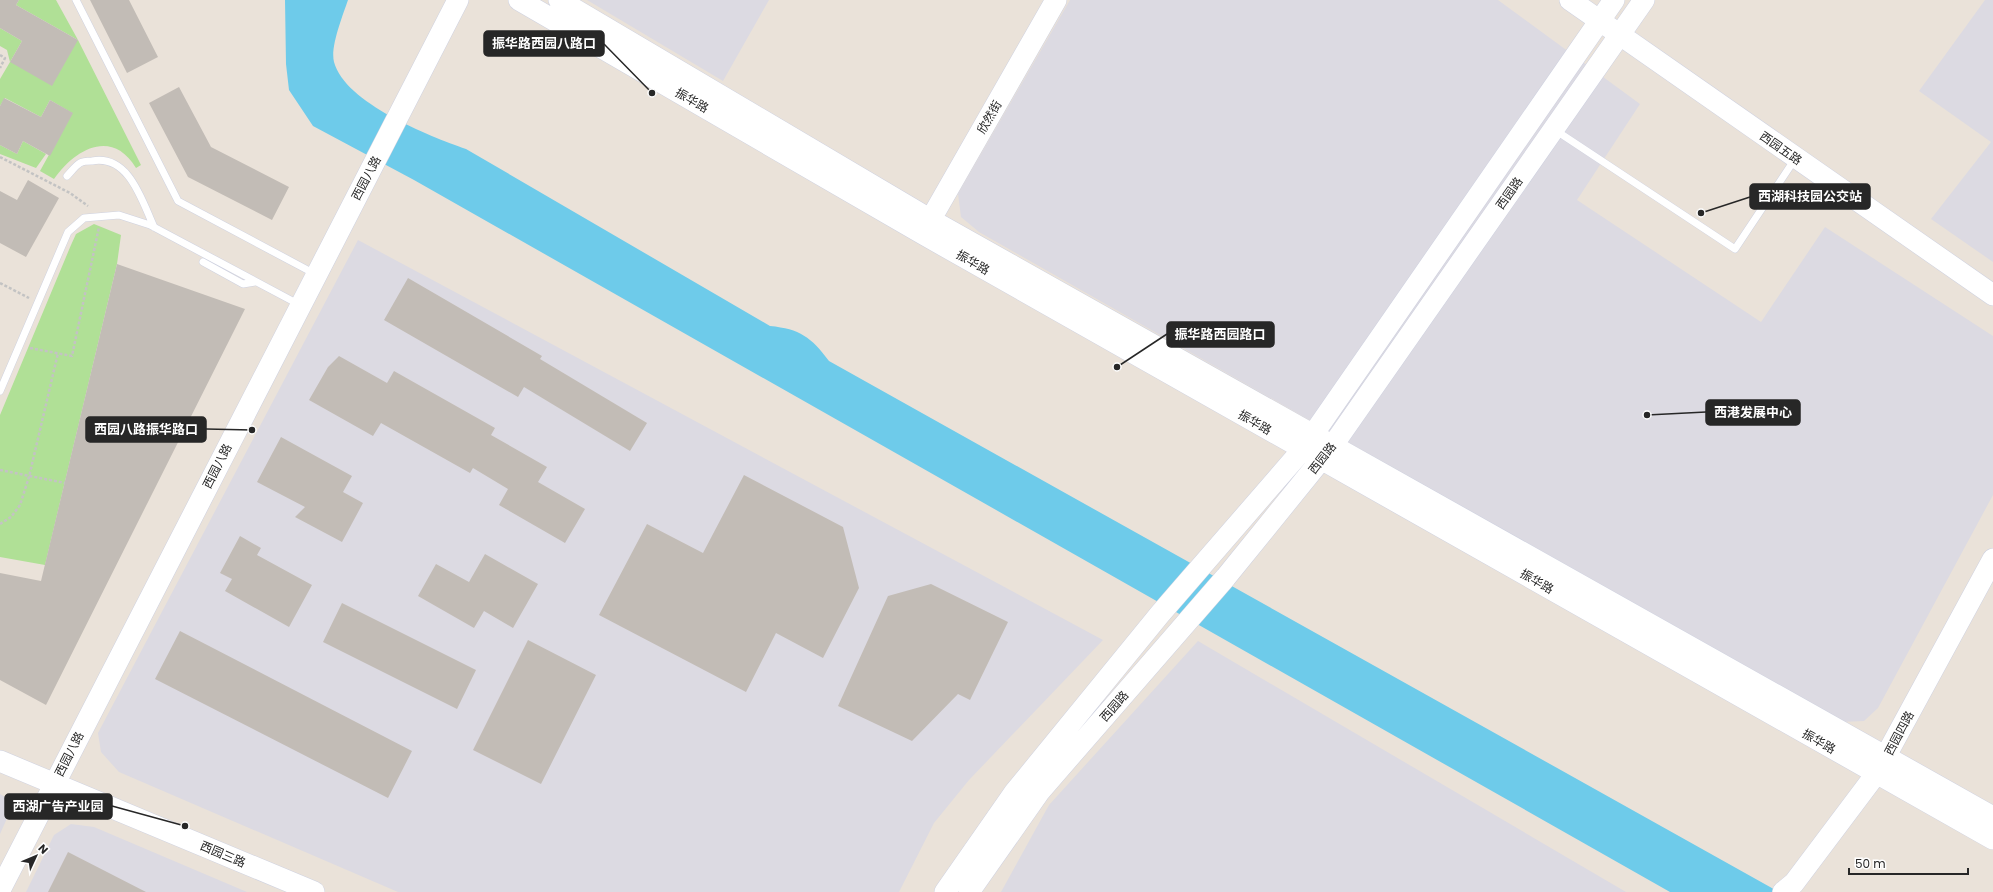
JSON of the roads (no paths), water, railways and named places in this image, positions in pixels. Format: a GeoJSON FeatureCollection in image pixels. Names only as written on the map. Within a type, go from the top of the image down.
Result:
{"type":"FeatureCollection","features":[{"type":"Feature","properties":{"kind":"main road","name":"西园八路"},"geometry":{"type":"LineString","coordinates":[[0,890],[458,0]]}},
{"type":"Feature","properties":{"kind":"main road","name":"振华路"},"geometry":{"type":"LineString","coordinates":[[519,0],[927,227],[1881,765],[1993,839]]}},
{"type":"Feature","properties":{"kind":"main road","name":"振华路"},"geometry":{"type":"LineString","coordinates":[[558,0],[927,227]]}},
{"type":"Feature","properties":{"kind":"main road","name":"欣然街"},"geometry":{"type":"LineString","coordinates":[[927,227],[1056,0]]}},
{"type":"Feature","properties":{"kind":"main road","name":"西园五路"},"geometry":{"type":"LineString","coordinates":[[1570,0],[1619,36],[1993,295]]}},
{"type":"Feature","properties":{"kind":"main road","name":"西园路"},"geometry":{"type":"LineString","coordinates":[[945,892],[1014,793],[1160,614],[1309,442],[1598,21],[1614,0]]}},
{"type":"Feature","properties":{"kind":"main road","name":"西园路"},"geometry":{"type":"LineString","coordinates":[[969,892],[1040,791],[1226,576],[1327,452],[1644,0]]}},
{"type":"Feature","properties":{"kind":"main road","name":"西园四路"},"geometry":{"type":"LineString","coordinates":[[1789,888],[1881,765],[1993,559]]}},
{"type":"Feature","properties":{"kind":"main road","name":"西园三路"},"geometry":{"type":"LineString","coordinates":[[0,762],[314,892]]}},
{"type":"Feature","properties":{"kind":"main road","name":"振华路"},"geometry":{"type":"LineString","coordinates":[[1881,765],[1993,817]]}},
{"type":"Feature","properties":{"kind":"lane"},"geometry":{"type":"LineString","coordinates":[[76,0],[178,201],[316,274]]}},
{"type":"Feature","properties":{"kind":"lane"},"geometry":{"type":"LineString","coordinates":[[1554,129],[1735,249],[1796,159]]}},
{"type":"Feature","properties":{"kind":"lane"},"geometry":{"type":"LineString","coordinates":[[67,176],[81,163],[98,160],[113,162],[126,173],[137,189],[154,227]]}},
{"type":"Feature","properties":{"kind":"lane"},"geometry":{"type":"LineString","coordinates":[[0,392],[68,232],[84,218],[119,215],[154,227],[300,305]]}},
{"type":"Feature","properties":{"kind":"lane"},"geometry":{"type":"LineString","coordinates":[[203,262],[243,284],[255,282]]}},
{"type":"Feature","properties":{"kind":"water"},"geometry":{"type":"Polygon","coordinates":[[[285,0],[348,0],[335,40],[333,56],[334,62],[341,77],[354,91],[390,116],[431,136],[466,149],[770,326],[797,332],[810,340],[829,361],[1779,892],[1670,892],[414,180],[313,126],[289,90],[286,64],[285,0]]]}},
{"type":"Feature","properties":{"kind":"place","name":"振华路西园八路口"},"geometry":{"type":"Point","coordinates":[652,93]}},
{"type":"Feature","properties":{"kind":"place","name":"西湖科技园公交站"},"geometry":{"type":"Point","coordinates":[1701,213]}},
{"type":"Feature","properties":{"kind":"place","name":"振华路西园路口"},"geometry":{"type":"Point","coordinates":[1117,367]}},
{"type":"Feature","properties":{"kind":"place","name":"西港发展中心"},"geometry":{"type":"Point","coordinates":[1647,415]}},
{"type":"Feature","properties":{"kind":"place","name":"西园八路振华路口"},"geometry":{"type":"Point","coordinates":[252,430]}},
{"type":"Feature","properties":{"kind":"place","name":"西湖广告产业园"},"geometry":{"type":"Point","coordinates":[185,826]}}]}
